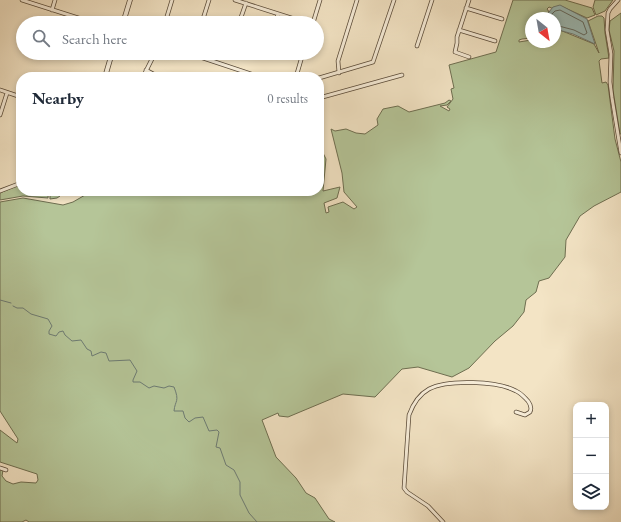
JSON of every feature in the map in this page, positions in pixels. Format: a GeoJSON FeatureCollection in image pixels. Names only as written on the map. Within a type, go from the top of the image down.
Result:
{"type":"FeatureCollection","features":[{"type":"Feature","properties":{"kind":"street"},"geometry":{"type":"LineString","coordinates":[[22,0],[71,16]]}},
{"type":"Feature","properties":{"kind":"street"},"geometry":{"type":"LineString","coordinates":[[52,10],[55,0]]}},
{"type":"Feature","properties":{"kind":"street"},"geometry":{"type":"LineString","coordinates":[[125,16],[130,0]]}},
{"type":"Feature","properties":{"kind":"street"},"geometry":{"type":"LineString","coordinates":[[167,16],[172,0]]}},
{"type":"Feature","properties":{"kind":"street"},"geometry":{"type":"LineString","coordinates":[[204,16],[209,0]]}},
{"type":"Feature","properties":{"kind":"street"},"geometry":{"type":"LineString","coordinates":[[235,0],[284,16]]}},
{"type":"Feature","properties":{"kind":"street"},"geometry":{"type":"LineString","coordinates":[[315,16],[320,0]]}},
{"type":"Feature","properties":{"kind":"street"},"geometry":{"type":"LineString","coordinates":[[339,72],[338,61],[357,0]]}},
{"type":"Feature","properties":{"kind":"street"},"geometry":{"type":"LineString","coordinates":[[324,76],[369,65],[373,62],[376,58],[394,0]]}},
{"type":"Feature","properties":{"kind":"street"},"geometry":{"type":"LineString","coordinates":[[417,46],[432,0]]}},
{"type":"Feature","properties":{"kind":"street"},"geometry":{"type":"LineString","coordinates":[[469,0],[457,37],[455,52],[469,57]]}},
{"type":"Feature","properties":{"kind":"street"},"geometry":{"type":"LineString","coordinates":[[618,0],[610,8],[608,13],[607,30],[611,54],[610,82],[621,153]]}},
{"type":"Feature","properties":{"kind":"street"},"geometry":{"type":"LineString","coordinates":[[241,16],[246,3]]}},
{"type":"Feature","properties":{"kind":"street"},"geometry":{"type":"LineString","coordinates":[[466,8],[502,19]]}},
{"type":"Feature","properties":{"kind":"street"},"geometry":{"type":"LineString","coordinates":[[459,30],[495,40]]}},
{"type":"Feature","properties":{"kind":"street"},"geometry":{"type":"LineString","coordinates":[[106,72],[110,60]]}},
{"type":"Feature","properties":{"kind":"street"},"geometry":{"type":"LineString","coordinates":[[150,72],[146,70],[151,60]]}},
{"type":"Feature","properties":{"kind":"street"},"geometry":{"type":"LineString","coordinates":[[209,60],[245,72]]}},
{"type":"Feature","properties":{"kind":"street"},"geometry":{"type":"LineString","coordinates":[[297,72],[301,60]]}},
{"type":"Feature","properties":{"kind":"street"},"geometry":{"type":"LineString","coordinates":[[324,97],[402,75]]}},
{"type":"Feature","properties":{"kind":"street"},"geometry":{"type":"LineString","coordinates":[[0,90],[16,96]]}},
{"type":"Feature","properties":{"kind":"street"},"geometry":{"type":"LineString","coordinates":[[0,115],[7,93]]}},
{"type":"Feature","properties":{"kind":"street"},"geometry":{"type":"LineString","coordinates":[[0,191],[16,184]]}},
{"type":"Feature","properties":{"kind":"street"},"geometry":{"type":"LineString","coordinates":[[443,522],[428,506],[407,492],[404,488],[409,415],[412,406],[419,396],[429,389],[442,384],[474,382],[508,387],[518,391],[531,405],[532,409],[525,415],[516,412]]}},
{"type":"Feature","properties":{"kind":"street"},"geometry":{"type":"LineString","coordinates":[[0,468],[6,470]]}},
{"type":"Feature","properties":{"kind":"green space"},"geometry":{"type":"Polygon","coordinates":[[[513,0],[565,0],[592,8],[595,15],[587,18],[563,7],[554,9],[549,7],[547,9],[549,12],[525,12],[525,39],[519,40],[519,42],[525,41],[525,48],[561,48],[561,30],[594,44],[599,53],[588,21],[598,16],[602,16],[604,18],[609,58],[601,59],[599,61],[602,83],[606,82],[608,85],[615,139],[621,162],[621,192],[594,206],[580,216],[566,240],[565,257],[549,278],[539,281],[536,292],[526,300],[524,312],[513,326],[495,341],[469,368],[452,377],[418,367],[402,369],[375,397],[343,394],[288,417],[279,416],[278,413],[262,420],[276,457],[296,478],[306,493],[315,498],[329,519],[335,522],[29,522],[26,520],[22,522],[0,522],[0,469],[3,470],[2,476],[6,481],[13,484],[21,482],[36,483],[38,480],[37,474],[0,462],[0,430],[17,443],[18,439],[0,411],[0,202],[23,198],[63,205],[73,202],[83,196],[324,196],[324,191],[340,187],[337,198],[324,203],[326,213],[329,212],[328,207],[343,202],[354,209],[357,207],[344,192],[342,173],[331,129],[335,131],[346,129],[356,133],[365,134],[378,125],[377,119],[383,109],[398,106],[409,112],[445,103],[449,100],[451,101],[447,105],[440,106],[449,111],[450,109],[447,107],[453,99],[451,89],[454,88],[449,65],[496,52],[513,0]]]}},
{"type":"Feature","properties":{"kind":"green space"},"geometry":{"type":"Polygon","coordinates":[[[595,0],[613,0],[605,11],[596,15],[593,7],[595,0]]]}},
{"type":"Feature","properties":{"kind":"green space"},"geometry":{"type":"Polygon","coordinates":[[[621,13],[620,134],[613,90],[614,51],[609,30],[610,21],[621,13]]]}},
{"type":"Feature","properties":{"kind":"green space"},"geometry":{"type":"Polygon","coordinates":[[[324,155],[326,159],[324,180],[324,155]]]}},
{"type":"Feature","properties":{"kind":"green space"},"geometry":{"type":"Polygon","coordinates":[[[16,186],[16,196],[23,196],[0,200],[0,193],[16,186]]]}},
{"type":"Feature","properties":{"kind":"green space"},"geometry":{"type":"Polygon","coordinates":[[[23,196],[48,196],[48,198],[23,196]]]}},
{"type":"Feature","properties":{"kind":"green space"},"geometry":{"type":"Polygon","coordinates":[[[50,196],[60,196],[57,198],[50,199],[50,196]]]}},
{"type":"Feature","properties":{"kind":"water"},"geometry":{"type":"Polygon","coordinates":[[[560,5],[587,19],[595,44],[573,34],[561,31],[561,12],[549,12],[553,7],[560,5]]]}},
{"type":"Feature","properties":{"kind":"waterway"},"geometry":{"type":"LineString","coordinates":[[0,300],[11,303]]}},
{"type":"Feature","properties":{"kind":"waterway"},"geometry":{"type":"LineString","coordinates":[[13,306],[23,308],[31,314],[48,319],[52,326],[49,334],[56,336],[59,332],[63,331],[72,341],[81,340],[87,349],[91,351],[92,356],[101,352],[106,353],[109,361],[130,360],[137,371],[133,382],[140,382],[149,388],[154,386],[164,388],[169,386],[174,387],[177,398],[174,411],[183,411],[185,418],[189,422],[195,418],[203,417],[209,431],[217,430],[219,432],[216,447],[220,448],[226,465],[234,470],[240,482],[240,495],[249,513],[257,522]]}}]}
